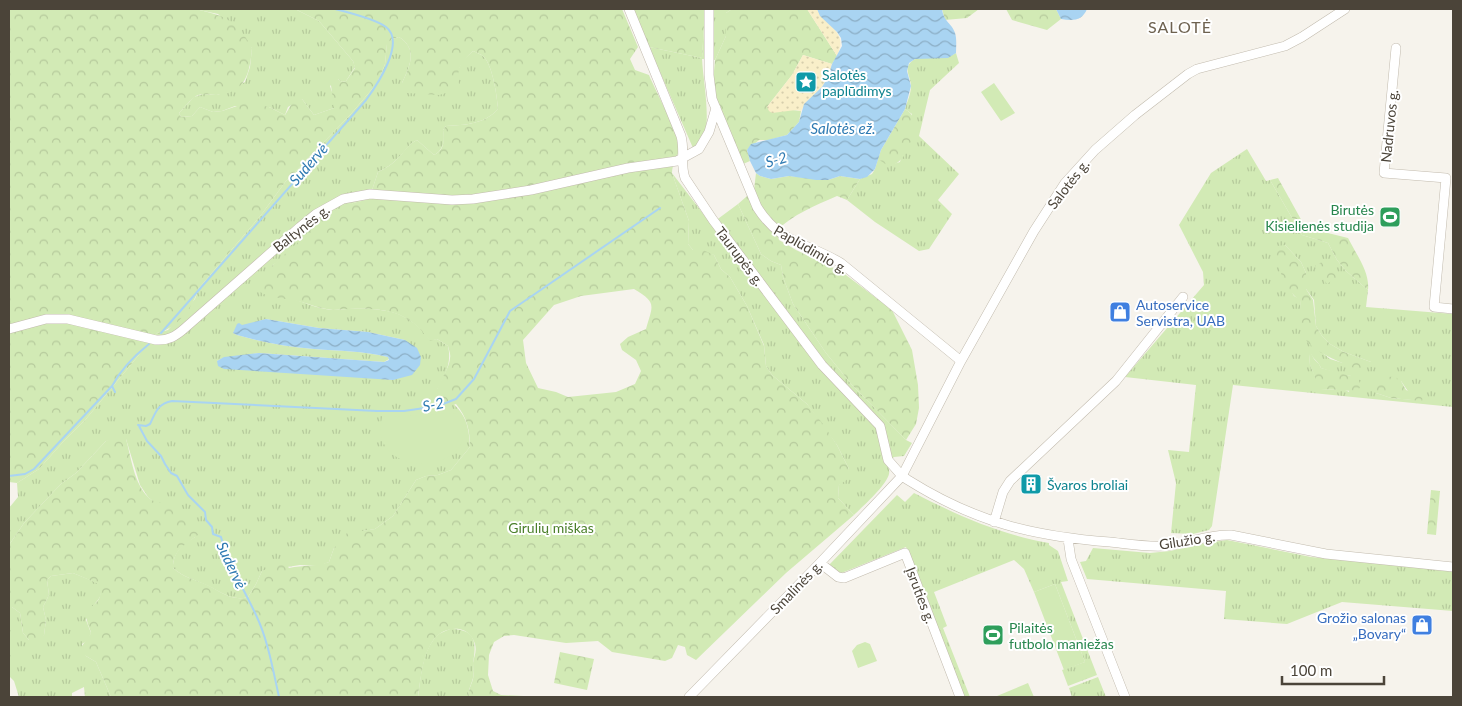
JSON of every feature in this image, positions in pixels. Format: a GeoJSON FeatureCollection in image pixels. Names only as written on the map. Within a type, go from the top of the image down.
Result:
{"type":"FeatureCollection","features":[{"type":"Feature","properties":{"kind":"street","name":"Taurupės g."},"geometry":{"type":"LineString","coordinates":[[629,9],[681,136],[684,150],[682,171],[685,178],[702,205],[822,365],[880,426],[888,460],[902,476]]}},
{"type":"Feature","properties":{"kind":"street","name":"Paplūdimio g."},"geometry":{"type":"LineString","coordinates":[[709,9],[708,75],[710,89],[757,207],[766,221],[786,238],[822,252],[841,263],[961,361]]}},
{"type":"Feature","properties":{"kind":"street","name":"Salotės g."},"geometry":{"type":"LineString","coordinates":[[902,476],[961,361],[1047,211],[1078,168],[1136,115],[1188,74],[1197,69],[1284,46],[1345,9]]}},
{"type":"Feature","properties":{"kind":"street","name":"Nadruvos g."},"geometry":{"type":"LineString","coordinates":[[1396,48],[1384,173],[1446,178],[1434,307],[1453,309]]}},
{"type":"Feature","properties":{"kind":"street"},"geometry":{"type":"LineString","coordinates":[[683,158],[699,149],[709,132],[716,108]]}},
{"type":"Feature","properties":{"kind":"street","name":"Baltynės g."},"geometry":{"type":"LineString","coordinates":[[9,329],[46,319],[68,319],[156,340],[166,340],[178,334],[316,214],[343,199],[370,194],[452,200],[486,198],[628,168],[670,163],[683,158]]}},
{"type":"Feature","properties":{"kind":"street"},"geometry":{"type":"LineString","coordinates":[[994,522],[1003,492],[1010,481],[1116,381],[1182,297]]}},
{"type":"Feature","properties":{"kind":"street","name":"Gilužio g."},"geometry":{"type":"LineString","coordinates":[[902,476],[954,506],[994,522],[1068,538],[1165,546],[1218,534],[1326,554],[1453,567]]}},
{"type":"Feature","properties":{"kind":"street","name":"Smalinės g."},"geometry":{"type":"LineString","coordinates":[[689,697],[902,476]]}},
{"type":"Feature","properties":{"kind":"street"},"geometry":{"type":"LineString","coordinates":[[1068,538],[1071,559],[1125,697]]}},
{"type":"Feature","properties":{"kind":"street","name":"Įsruties g."},"geometry":{"type":"LineString","coordinates":[[820,563],[838,577],[844,578],[905,553],[960,697]]}},
{"type":"Feature","properties":{"kind":"green space","name":"Girulių miškas"},"geometry":{"type":"Polygon","coordinates":[[[9,9],[194,9],[229,20],[241,31],[252,48],[248,73],[240,86],[234,91],[226,94],[196,96],[179,113],[181,117],[192,116],[200,107],[213,112],[249,102],[269,107],[285,115],[294,100],[302,99],[314,115],[334,108],[330,78],[334,76],[342,82],[346,81],[355,68],[353,61],[319,21],[295,9],[622,9],[638,47],[630,59],[635,70],[649,75],[678,141],[679,150],[672,173],[689,221],[688,244],[693,250],[701,249],[714,255],[721,269],[730,277],[747,306],[764,346],[766,366],[772,375],[807,404],[837,445],[849,469],[848,479],[839,485],[838,498],[854,515],[786,573],[696,660],[687,655],[685,647],[678,645],[672,658],[665,661],[612,652],[598,641],[566,643],[514,635],[504,636],[494,642],[489,655],[488,675],[493,691],[501,695],[544,697],[469,697],[476,647],[469,634],[459,629],[447,630],[438,635],[432,643],[424,664],[418,697],[111,697],[96,662],[86,656],[81,650],[91,633],[87,617],[88,612],[100,596],[99,584],[73,573],[51,576],[47,580],[49,595],[43,607],[46,620],[44,635],[38,641],[29,640],[23,633],[20,613],[9,607],[9,545],[24,523],[106,441],[117,437],[126,439],[139,485],[143,491],[155,502],[181,508],[194,522],[199,534],[178,552],[175,556],[173,568],[184,576],[205,584],[225,595],[236,598],[248,597],[262,571],[284,562],[289,568],[329,562],[334,548],[347,533],[375,529],[393,516],[416,480],[451,470],[470,447],[467,424],[456,404],[440,410],[436,404],[436,391],[449,364],[448,346],[437,339],[430,341],[413,323],[394,313],[373,309],[333,310],[270,296],[259,291],[262,278],[272,266],[330,213],[353,203],[369,199],[378,172],[394,162],[411,144],[417,140],[434,155],[442,148],[443,130],[446,126],[481,121],[498,109],[496,89],[490,68],[484,57],[473,51],[459,69],[459,84],[453,91],[439,95],[407,93],[402,83],[411,58],[409,47],[399,37],[392,39],[387,44],[385,64],[378,82],[350,115],[286,181],[261,215],[199,288],[188,310],[178,322],[157,333],[86,419],[39,469],[17,483],[9,482],[9,9]],[[634,289],[581,296],[554,305],[523,340],[526,363],[538,388],[568,397],[616,392],[635,384],[641,371],[636,360],[622,350],[620,344],[628,337],[646,329],[651,305],[647,298],[634,289]]]}},
{"type":"Feature","properties":{"kind":"green space"},"geometry":{"type":"Polygon","coordinates":[[[194,9],[295,9],[319,21],[353,61],[355,67],[346,81],[342,82],[338,79],[330,86],[334,98],[334,108],[314,115],[302,99],[288,107],[285,115],[269,107],[235,106],[213,112],[200,107],[192,116],[181,117],[179,113],[194,97],[203,94],[218,95],[245,82],[250,67],[252,48],[218,14],[194,9]]]}},
{"type":"Feature","properties":{"kind":"green space"},"geometry":{"type":"Polygon","coordinates":[[[633,9],[705,9],[702,58],[649,47],[633,9]]]}},
{"type":"Feature","properties":{"kind":"green space"},"geometry":{"type":"Polygon","coordinates":[[[705,9],[732,9],[726,13],[726,36],[715,60],[702,59],[707,107],[706,125],[703,137],[693,148],[649,47],[702,58],[705,9]]]}},
{"type":"Feature","properties":{"kind":"green space"},"geometry":{"type":"Polygon","coordinates":[[[732,9],[807,9],[837,56],[832,64],[803,55],[792,75],[767,107],[801,111],[799,122],[787,135],[769,140],[759,140],[747,150],[750,161],[743,164],[717,101],[713,82],[715,60],[726,36],[726,13],[732,9]]]}},
{"type":"Feature","properties":{"kind":"green space"},"geometry":{"type":"Polygon","coordinates":[[[942,9],[979,9],[967,18],[945,20],[942,9]]]}},
{"type":"Feature","properties":{"kind":"green space"},"geometry":{"type":"Polygon","coordinates":[[[1006,9],[1056,9],[1061,19],[1047,30],[1012,20],[1006,9]]]}},
{"type":"Feature","properties":{"kind":"green space"},"geometry":{"type":"Polygon","coordinates":[[[399,37],[409,47],[410,64],[402,83],[457,73],[462,61],[473,51],[482,55],[492,74],[498,109],[481,121],[446,126],[443,130],[444,141],[442,148],[434,155],[417,140],[414,142],[394,162],[378,172],[369,199],[353,203],[272,266],[296,300],[333,310],[373,309],[394,313],[413,322],[430,340],[437,339],[448,346],[448,364],[437,390],[458,408],[462,414],[468,428],[470,447],[451,470],[416,480],[393,516],[375,529],[363,531],[334,548],[329,562],[319,566],[300,565],[262,571],[248,597],[236,598],[225,595],[210,586],[184,576],[173,568],[173,562],[179,550],[195,537],[148,497],[140,485],[126,439],[106,441],[24,523],[9,545],[9,508],[18,497],[17,483],[39,469],[86,419],[157,333],[168,330],[195,299],[199,288],[261,215],[286,181],[350,115],[378,82],[385,64],[387,43],[399,37]],[[266,319],[236,328],[233,333],[285,346],[369,354],[388,357],[389,359],[384,362],[259,353],[223,358],[217,361],[393,380],[405,340],[368,332],[319,328],[266,319]]]}},
{"type":"Feature","properties":{"kind":"green space"},"geometry":{"type":"Polygon","coordinates":[[[956,53],[959,63],[930,90],[919,136],[959,174],[938,200],[952,214],[929,249],[919,251],[875,222],[847,200],[860,179],[872,174],[878,159],[890,165],[900,162],[912,114],[905,109],[911,89],[908,71],[910,63],[919,58],[945,57],[956,53]]]}},
{"type":"Feature","properties":{"kind":"green space"},"geometry":{"type":"Polygon","coordinates":[[[994,83],[1015,113],[1001,121],[981,92],[994,83]]]}},
{"type":"Feature","properties":{"kind":"green space"},"geometry":{"type":"Polygon","coordinates":[[[905,109],[911,113],[913,119],[914,126],[911,143],[903,158],[892,165],[886,164],[878,159],[881,150],[905,109]]]}},
{"type":"Feature","properties":{"kind":"green space"},"geometry":{"type":"Polygon","coordinates":[[[1247,149],[1266,181],[1270,180],[1302,235],[1328,243],[1337,260],[1346,271],[1368,290],[1366,307],[1453,314],[1453,407],[1233,385],[1212,526],[1209,530],[1193,534],[1171,533],[1176,483],[1168,450],[1189,452],[1196,385],[1125,377],[1204,285],[1203,272],[1179,225],[1211,173],[1247,149]],[[1285,245],[1281,271],[1294,296],[1300,299],[1302,331],[1308,341],[1330,359],[1343,363],[1371,362],[1344,352],[1330,344],[1322,336],[1316,326],[1314,300],[1306,289],[1306,273],[1301,262],[1285,245]],[[1309,354],[1310,365],[1321,389],[1345,390],[1349,392],[1351,376],[1321,368],[1311,354],[1309,354]],[[1401,381],[1376,393],[1391,398],[1414,400],[1401,381]]]}},
{"type":"Feature","properties":{"kind":"green space"},"geometry":{"type":"Polygon","coordinates":[[[672,173],[711,224],[738,204],[761,254],[781,265],[783,277],[793,304],[826,353],[852,385],[906,440],[912,443],[904,456],[894,457],[886,463],[889,471],[887,479],[854,515],[838,498],[839,485],[849,469],[837,445],[807,404],[772,375],[766,366],[764,345],[747,306],[730,277],[721,269],[714,255],[693,250],[688,244],[689,221],[672,173]]]}},
{"type":"Feature","properties":{"kind":"green space"},"geometry":{"type":"Polygon","coordinates":[[[756,173],[771,179],[789,176],[828,180],[840,176],[860,179],[847,200],[837,196],[797,215],[776,231],[779,240],[842,272],[892,310],[912,350],[918,385],[919,408],[916,424],[906,440],[852,385],[826,353],[793,304],[783,277],[781,265],[761,254],[738,204],[754,190],[756,173]]]}},
{"type":"Feature","properties":{"kind":"green space"},"geometry":{"type":"Polygon","coordinates":[[[1278,178],[1303,223],[1312,229],[1348,238],[1365,270],[1368,290],[1346,271],[1337,260],[1328,243],[1302,235],[1270,180],[1278,178]]]}},
{"type":"Feature","properties":{"kind":"green space"},"geometry":{"type":"Polygon","coordinates":[[[1285,245],[1301,262],[1306,273],[1306,289],[1313,300],[1316,326],[1322,336],[1330,344],[1344,352],[1371,362],[1372,367],[1366,366],[1358,370],[1325,355],[1310,345],[1305,338],[1300,327],[1300,300],[1286,285],[1273,252],[1277,246],[1285,245]]]}},
{"type":"Feature","properties":{"kind":"green space"},"geometry":{"type":"Polygon","coordinates":[[[1327,259],[1338,277],[1327,284],[1315,266],[1327,259]]]}},
{"type":"Feature","properties":{"kind":"green space"},"geometry":{"type":"Polygon","coordinates":[[[1309,349],[1321,368],[1358,378],[1361,386],[1358,390],[1320,389],[1310,365],[1309,354],[1305,350],[1309,349]]]}},
{"type":"Feature","properties":{"kind":"green space"},"geometry":{"type":"Polygon","coordinates":[[[1374,376],[1395,377],[1401,381],[1406,390],[1423,397],[1422,401],[1391,398],[1376,393],[1372,386],[1374,376]]]}},
{"type":"Feature","properties":{"kind":"green space"},"geometry":{"type":"Polygon","coordinates":[[[456,413],[463,430],[461,443],[453,454],[441,460],[426,463],[411,462],[397,457],[386,447],[380,435],[382,417],[456,413]]]}},
{"type":"Feature","properties":{"kind":"green space"},"geometry":{"type":"Polygon","coordinates":[[[1431,490],[1440,491],[1436,535],[1427,534],[1431,490]]]}},
{"type":"Feature","properties":{"kind":"green space"},"geometry":{"type":"Polygon","coordinates":[[[914,493],[980,523],[1014,535],[1049,543],[1058,551],[1068,581],[1061,582],[1097,675],[1068,686],[1062,670],[1085,662],[1055,584],[1034,592],[1024,569],[1014,560],[934,592],[947,626],[943,628],[970,697],[963,697],[906,547],[839,574],[829,565],[897,495],[905,502],[914,493]]]}},
{"type":"Feature","properties":{"kind":"green space"},"geometry":{"type":"Polygon","coordinates":[[[1227,540],[1311,557],[1453,571],[1453,611],[1342,602],[1287,624],[1224,619],[1226,591],[1087,579],[1080,562],[1086,561],[1093,548],[1150,553],[1227,540]]]}},
{"type":"Feature","properties":{"kind":"green space"},"geometry":{"type":"Polygon","coordinates":[[[73,573],[100,584],[100,596],[91,608],[86,620],[91,633],[88,640],[82,644],[86,656],[96,662],[111,697],[85,697],[84,687],[72,693],[72,697],[19,697],[14,681],[9,676],[9,607],[20,613],[23,633],[29,640],[44,635],[46,620],[43,607],[49,595],[47,580],[51,576],[73,573]]]}},
{"type":"Feature","properties":{"kind":"green space"},"geometry":{"type":"Polygon","coordinates":[[[1055,584],[1085,662],[1064,670],[1034,592],[1055,584]]]}},
{"type":"Feature","properties":{"kind":"green space"},"geometry":{"type":"Polygon","coordinates":[[[450,629],[465,631],[474,643],[473,676],[469,697],[418,697],[421,672],[429,647],[439,634],[450,629]]]}},
{"type":"Feature","properties":{"kind":"green space"},"geometry":{"type":"Polygon","coordinates":[[[865,642],[870,644],[877,661],[858,668],[852,651],[857,645],[865,642]]]}},
{"type":"Feature","properties":{"kind":"green space"},"geometry":{"type":"Polygon","coordinates":[[[560,652],[594,659],[587,690],[554,683],[560,652]]]}},
{"type":"Feature","properties":{"kind":"green space"},"geometry":{"type":"Polygon","coordinates":[[[1098,677],[1106,697],[1072,697],[1069,688],[1098,677]]]}},
{"type":"Feature","properties":{"kind":"green space"},"geometry":{"type":"Polygon","coordinates":[[[1028,683],[1034,697],[997,696],[1028,683]]]}},
{"type":"Feature","properties":{"kind":"sand","name":"Salotės paplūdimys"},"geometry":{"type":"Polygon","coordinates":[[[807,9],[817,9],[839,35],[840,48],[837,56],[807,9]]]}},
{"type":"Feature","properties":{"kind":"sand","name":"Salotės paplūdimys"},"geometry":{"type":"Polygon","coordinates":[[[803,55],[832,64],[826,82],[805,104],[801,111],[772,113],[767,107],[792,75],[803,55]]]}},
{"type":"Feature","properties":{"kind":"water","name":"Salotės ež."},"geometry":{"type":"Polygon","coordinates":[[[817,9],[942,9],[944,17],[955,33],[956,53],[948,58],[915,59],[909,63],[907,71],[911,86],[905,109],[881,150],[875,169],[867,177],[860,179],[840,176],[828,180],[816,180],[789,176],[771,179],[760,176],[756,173],[750,161],[747,150],[751,144],[787,135],[799,122],[804,104],[822,87],[842,46],[841,38],[837,32],[820,16],[817,9]]]}},
{"type":"Feature","properties":{"kind":"water"},"geometry":{"type":"Polygon","coordinates":[[[1056,9],[1087,9],[1080,18],[1069,20],[1061,19],[1056,9]]]}},
{"type":"Feature","properties":{"kind":"water"},"geometry":{"type":"Polygon","coordinates":[[[266,319],[319,328],[368,332],[405,340],[417,348],[421,357],[420,365],[412,375],[393,380],[224,369],[218,366],[217,361],[224,357],[259,353],[384,362],[389,360],[388,357],[369,354],[275,344],[246,338],[233,333],[239,323],[242,325],[266,319]]]}},
{"type":"Feature","properties":{"kind":"waterway","name":"Sudervė"},"geometry":{"type":"LineString","coordinates":[[161,333],[366,100],[388,64],[393,43],[391,34],[386,27],[362,16],[335,9]]}},
{"type":"Feature","properties":{"kind":"waterway","name":"S-2"},"geometry":{"type":"LineString","coordinates":[[138,425],[146,426],[150,424],[160,406],[172,401],[404,411],[438,406],[456,399],[474,379],[510,311],[660,208]]}},
{"type":"Feature","properties":{"kind":"waterway","name":"Sudervė"},"geometry":{"type":"LineString","coordinates":[[115,392],[112,386],[119,374],[149,344]]}},
{"type":"Feature","properties":{"kind":"waterway"},"geometry":{"type":"LineString","coordinates":[[9,476],[25,474],[34,469],[112,386]]}},
{"type":"Feature","properties":{"kind":"waterway","name":"Sudervė"},"geometry":{"type":"LineString","coordinates":[[139,426],[147,441],[161,456],[171,473],[177,476],[188,495],[205,512],[206,520],[212,527],[213,534],[221,537],[232,567],[264,635],[279,697]]}},
{"type":"Feature","properties":{"kind":"place","name":"Salotės paplūdimys"},"geometry":{"type":"Point","coordinates":[806,82]}},
{"type":"Feature","properties":{"kind":"place","name":"Birutės Kisielienės studija"},"geometry":{"type":"Point","coordinates":[1390,217]}},
{"type":"Feature","properties":{"kind":"place","name":"Autoservice Servistra, UAB"},"geometry":{"type":"Point","coordinates":[1120,312]}},
{"type":"Feature","properties":{"kind":"place","name":"Švaros broliai"},"geometry":{"type":"Point","coordinates":[1031,484]}},
{"type":"Feature","properties":{"kind":"place","name":"Grožio salonas „Bovary“"},"geometry":{"type":"Point","coordinates":[1422,625]}},
{"type":"Feature","properties":{"kind":"place","name":"Pilaitės futbolo maniežas"},"geometry":{"type":"Point","coordinates":[993,635]}},
{"type":"Feature","properties":{"kind":"district","name":"SALOTĖ"},"geometry":{"type":"Point","coordinates":[1180,26]}}]}
